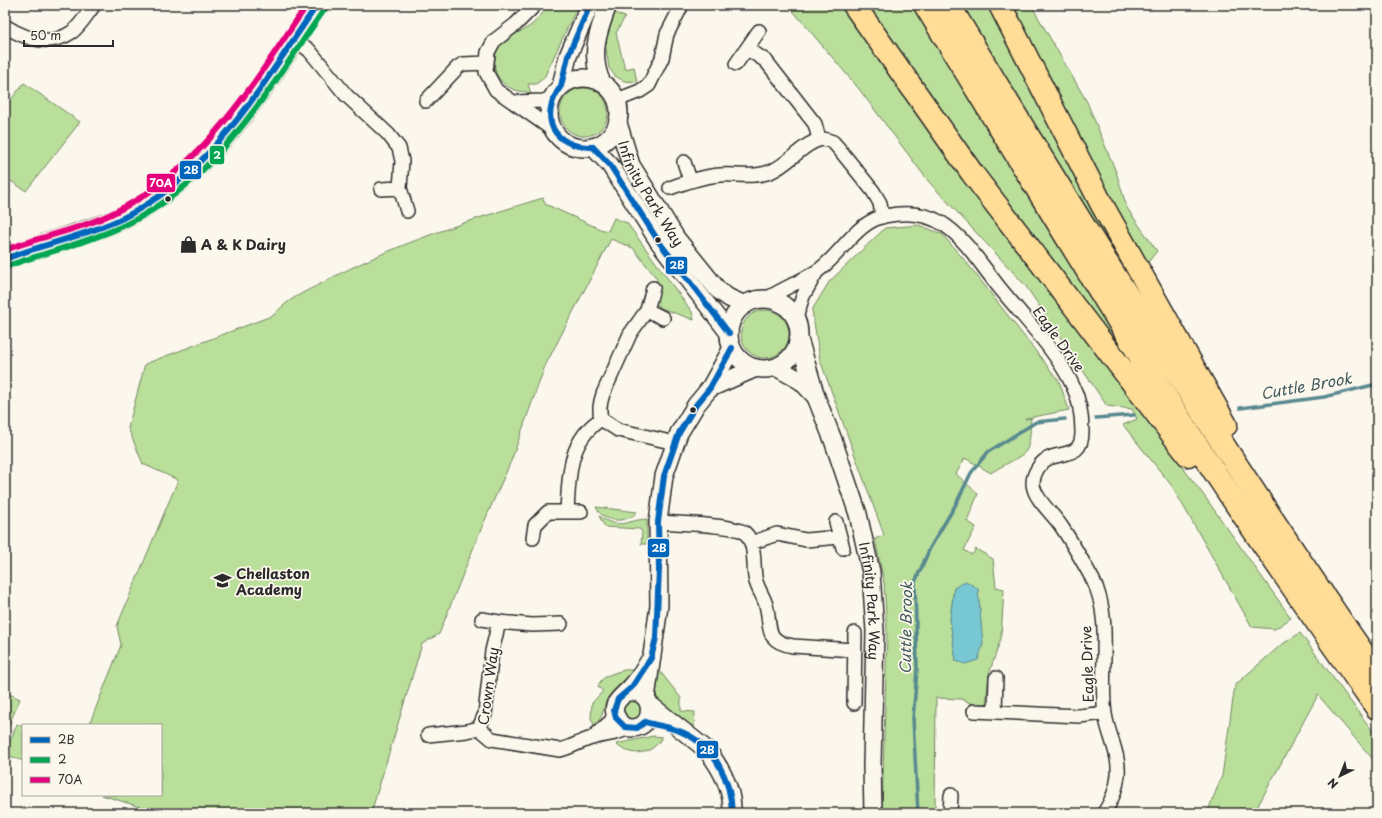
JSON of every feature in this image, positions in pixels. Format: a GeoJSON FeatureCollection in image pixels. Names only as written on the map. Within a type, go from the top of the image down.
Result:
{"type":"FeatureCollection","features":[{"type":"Feature","properties":{"kind":"highway"},"geometry":{"type":"LineString","coordinates":[[854,5],[972,173],[1210,484],[1283,574]]}},
{"type":"Feature","properties":{"kind":"highway"},"geometry":{"type":"LineString","coordinates":[[925,5],[1096,286],[1187,429],[1283,574],[1377,708]]}},
{"type":"Feature","properties":{"kind":"highway"},"geometry":{"type":"LineString","coordinates":[[948,5],[1142,320],[1226,452],[1377,673]]}},
{"type":"Feature","properties":{"kind":"highway"},"geometry":{"type":"LineString","coordinates":[[1000,5],[1026,60],[1101,203],[1201,382],[1274,506],[1314,582]]}},
{"type":"Feature","properties":{"kind":"main road"},"geometry":{"type":"LineString","coordinates":[[5,259],[97,228],[124,217],[154,199],[189,172],[227,133],[317,5]]}},
{"type":"Feature","properties":{"kind":"street"},"geometry":{"type":"LineString","coordinates":[[5,26],[33,40],[52,40],[72,32],[94,5]]}},
{"type":"Feature","properties":{"kind":"street"},"geometry":{"type":"LineString","coordinates":[[514,102],[544,101],[557,92],[567,82],[581,78],[596,79],[611,90],[617,100],[620,111],[618,123],[609,139],[593,147],[582,148],[570,145],[560,139],[553,130],[496,90],[486,72],[488,52],[494,41],[516,24],[535,5]]}},
{"type":"Feature","properties":{"kind":"street"},"geometry":{"type":"LineString","coordinates":[[553,130],[549,110],[557,92],[568,56],[590,5]]}},
{"type":"Feature","properties":{"kind":"street"},"geometry":{"type":"LineString","coordinates":[[602,83],[597,72],[595,49],[608,5]]}},
{"type":"Feature","properties":{"kind":"street"},"geometry":{"type":"LineString","coordinates":[[617,100],[640,91],[649,84],[662,58],[667,34],[682,5]]}},
{"type":"Feature","properties":{"kind":"street"},"geometry":{"type":"LineString","coordinates":[[736,64],[759,31]]}},
{"type":"Feature","properties":{"kind":"street"},"geometry":{"type":"LineString","coordinates":[[294,39],[310,50],[346,95],[388,134],[399,148],[402,161],[400,188],[407,211]]}},
{"type":"Feature","properties":{"kind":"street"},"geometry":{"type":"LineString","coordinates":[[748,48],[766,61],[814,124],[819,139]]}},
{"type":"Feature","properties":{"kind":"street"},"geometry":{"type":"LineString","coordinates":[[426,100],[462,64],[486,63]]}},
{"type":"Feature","properties":{"kind":"street","name":"Infinity Park Way"},"geometry":{"type":"LineString","coordinates":[[618,123],[631,165],[676,238],[718,290],[729,298],[745,305]]}},
{"type":"Feature","properties":{"kind":"street"},"geometry":{"type":"LineString","coordinates":[[670,188],[690,180],[718,175],[755,174],[771,171],[791,160],[808,144],[819,139],[832,142],[840,150],[873,191],[880,203],[882,217]]}},
{"type":"Feature","properties":{"kind":"street","name":"Infinity Park Way"},"geometry":{"type":"LineString","coordinates":[[593,147],[610,165],[668,254],[730,341]]}},
{"type":"Feature","properties":{"kind":"street"},"geometry":{"type":"LineString","coordinates":[[684,162],[690,180]]}},
{"type":"Feature","properties":{"kind":"street"},"geometry":{"type":"LineString","coordinates":[[381,189],[400,188]]}},
{"type":"Feature","properties":{"kind":"street","name":"Eagle Drive"},"geometry":{"type":"LineString","coordinates":[[764,300],[817,271],[869,223],[882,217],[901,214],[917,214],[929,217],[945,225],[962,241],[1048,347],[1072,383],[1080,408],[1081,440],[1078,448],[1072,453],[1050,457],[1043,462],[1037,469],[1034,477],[1034,488],[1062,527],[1094,582],[1100,602],[1105,713],[1118,766],[1115,790],[1104,813]]}},
{"type":"Feature","properties":{"kind":"street","name":"Eagle Drive"},"geometry":{"type":"LineString","coordinates":[[796,318],[803,296],[817,271]]}},
{"type":"Feature","properties":{"kind":"street"},"geometry":{"type":"LineString","coordinates":[[654,288],[647,310],[630,334],[603,394],[599,408],[601,419],[618,430],[675,443]]}},
{"type":"Feature","properties":{"kind":"street"},"geometry":{"type":"LineString","coordinates":[[764,300],[776,301],[786,306],[796,318],[799,339],[790,357],[776,367],[766,369],[756,368],[741,360],[730,341],[733,319],[745,305],[764,300]]}},
{"type":"Feature","properties":{"kind":"street"},"geometry":{"type":"LineString","coordinates":[[647,310],[663,318]]}},
{"type":"Feature","properties":{"kind":"street","name":"Infinity Park Way"},"geometry":{"type":"LineString","coordinates":[[799,339],[809,368],[816,397],[834,440],[854,500],[872,572],[875,631],[872,765],[873,813]]}},
{"type":"Feature","properties":{"kind":"street","name":"Crown Way"},"geometry":{"type":"LineString","coordinates":[[499,622],[492,651],[485,714],[479,728],[492,739],[560,750],[569,748],[592,738],[617,734],[628,728],[637,728],[645,722],[650,712],[648,701],[651,658],[656,638],[659,606],[658,522],[664,476],[675,443],[690,415],[710,388],[730,341]]}},
{"type":"Feature","properties":{"kind":"street","name":"Infinity Park Way"},"geometry":{"type":"LineString","coordinates":[[776,367],[801,382],[816,397]]}},
{"type":"Feature","properties":{"kind":"street","name":"Crown Way"},"geometry":{"type":"LineString","coordinates":[[710,388],[756,368]]}},
{"type":"Feature","properties":{"kind":"street"},"geometry":{"type":"LineString","coordinates":[[567,512],[572,457],[591,426],[601,419]]}},
{"type":"Feature","properties":{"kind":"street"},"geometry":{"type":"LineString","coordinates":[[533,538],[535,524],[548,512],[582,512]]}},
{"type":"Feature","properties":{"kind":"street"},"geometry":{"type":"LineString","coordinates":[[658,522],[731,527],[745,533],[751,543],[755,578],[766,604],[767,622],[774,637],[784,645],[854,650]]}},
{"type":"Feature","properties":{"kind":"street"},"geometry":{"type":"LineString","coordinates":[[751,543],[777,534],[806,540],[841,542],[836,522]]}},
{"type":"Feature","properties":{"kind":"street"},"geometry":{"type":"LineString","coordinates":[[482,619],[532,625],[561,624]]}},
{"type":"Feature","properties":{"kind":"street"},"geometry":{"type":"LineString","coordinates":[[854,703],[855,633]]}},
{"type":"Feature","properties":{"kind":"street","name":"Crown Way"},"geometry":{"type":"LineString","coordinates":[[592,738],[611,721],[616,702],[642,674],[651,658]]}},
{"type":"Feature","properties":{"kind":"street"},"geometry":{"type":"LineString","coordinates":[[995,712],[996,678]]}},
{"type":"Feature","properties":{"kind":"street"},"geometry":{"type":"LineString","coordinates":[[625,693],[637,692],[684,733],[707,750],[723,772],[728,785],[732,813]]}},
{"type":"Feature","properties":{"kind":"street"},"geometry":{"type":"LineString","coordinates":[[974,711],[1079,716],[1105,713]]}},
{"type":"Feature","properties":{"kind":"street"},"geometry":{"type":"LineString","coordinates":[[614,714],[619,722],[628,728]]}},
{"type":"Feature","properties":{"kind":"street"},"geometry":{"type":"LineString","coordinates":[[645,722],[684,733]]}},
{"type":"Feature","properties":{"kind":"street"},"geometry":{"type":"LineString","coordinates":[[428,735],[467,732],[479,728]]}},
{"type":"Feature","properties":{"kind":"street"},"geometry":{"type":"LineString","coordinates":[[950,813],[951,795]]}},
{"type":"Feature","properties":{"kind":"green space"},"geometry":{"type":"Polygon","coordinates":[[[549,5],[578,5],[544,78],[536,84],[528,84],[531,94],[527,95],[527,92],[514,90],[507,86],[498,77],[495,67],[496,53],[501,43],[532,25],[549,5]]]}},
{"type":"Feature","properties":{"kind":"green space"},"geometry":{"type":"Polygon","coordinates":[[[788,5],[842,5],[992,217],[1205,497],[1291,618],[1275,629],[1252,627],[1172,486],[1123,425],[1137,419],[1132,409],[1107,406],[1025,285],[929,182],[859,89],[788,5]]]}},
{"type":"Feature","properties":{"kind":"green space"},"geometry":{"type":"Polygon","coordinates":[[[861,5],[912,5],[1149,389],[1146,392],[861,5]]]}},
{"type":"Feature","properties":{"kind":"green space"},"geometry":{"type":"Polygon","coordinates":[[[963,5],[993,5],[1204,398],[1029,123],[963,5]]]}},
{"type":"Feature","properties":{"kind":"green space"},"geometry":{"type":"Polygon","coordinates":[[[1012,5],[1031,5],[1087,102],[1116,172],[1127,208],[1157,251],[1146,265],[1012,5]]]}},
{"type":"Feature","properties":{"kind":"green space"},"geometry":{"type":"Polygon","coordinates":[[[615,13],[625,17],[616,33],[625,69],[634,67],[637,82],[624,81],[615,76],[609,68],[605,43],[615,13]]]}},
{"type":"Feature","properties":{"kind":"green space"},"geometry":{"type":"Polygon","coordinates":[[[24,83],[80,122],[26,191],[5,177],[5,107],[24,83]]]}},
{"type":"Feature","properties":{"kind":"green space"},"geometry":{"type":"Polygon","coordinates":[[[579,88],[589,88],[598,92],[604,98],[607,103],[607,121],[598,132],[589,136],[579,136],[570,132],[564,126],[560,117],[560,107],[564,98],[570,92],[579,88]]]}},
{"type":"Feature","properties":{"kind":"green space","name":"Chellaston Academy"},"geometry":{"type":"Polygon","coordinates":[[[543,198],[545,204],[600,229],[608,231],[614,218],[627,223],[692,312],[694,320],[661,308],[653,300],[657,279],[633,248],[611,239],[545,366],[511,461],[481,529],[439,634],[422,644],[371,813],[159,813],[105,796],[162,796],[162,724],[89,724],[121,645],[117,626],[178,480],[143,464],[128,428],[145,364],[274,315],[290,300],[348,269],[375,257],[430,235],[543,198]]]}},
{"type":"Feature","properties":{"kind":"green space"},"geometry":{"type":"Polygon","coordinates":[[[919,225],[942,234],[967,263],[1059,381],[1069,410],[1025,419],[1031,418],[1030,438],[1027,449],[1021,455],[991,473],[965,458],[956,474],[978,494],[967,521],[976,527],[964,550],[972,555],[976,549],[993,559],[996,587],[1004,589],[1001,638],[989,674],[986,704],[973,704],[961,699],[936,698],[935,813],[882,813],[887,632],[884,582],[875,539],[884,535],[820,360],[812,310],[829,282],[885,228],[919,225]],[[954,588],[950,620],[956,660],[954,588]]]}},
{"type":"Feature","properties":{"kind":"green space"},"geometry":{"type":"Polygon","coordinates":[[[760,310],[770,310],[779,314],[785,320],[788,325],[788,343],[779,354],[770,358],[760,358],[751,354],[745,348],[741,339],[741,329],[745,320],[751,314],[760,310]]]}},
{"type":"Feature","properties":{"kind":"green space"},"geometry":{"type":"Polygon","coordinates":[[[596,507],[637,512],[627,519],[615,520],[604,516],[596,507]]]}},
{"type":"Feature","properties":{"kind":"green space"},"geometry":{"type":"Polygon","coordinates":[[[599,516],[618,524],[647,519],[647,544],[641,544],[642,532],[640,529],[605,527],[599,516]]]}},
{"type":"Feature","properties":{"kind":"green space"},"geometry":{"type":"Polygon","coordinates":[[[1300,633],[1377,737],[1377,764],[1318,695],[1254,813],[1207,813],[1222,776],[1235,685],[1281,645],[1300,633]]]}},
{"type":"Feature","properties":{"kind":"green space"},"geometry":{"type":"Polygon","coordinates":[[[624,670],[633,670],[609,696],[600,719],[594,725],[591,718],[592,703],[603,691],[598,687],[599,683],[604,678],[624,670]]]}},
{"type":"Feature","properties":{"kind":"green space"},"geometry":{"type":"Polygon","coordinates":[[[659,670],[681,698],[681,711],[695,712],[694,728],[658,701],[655,691],[659,670]]]}},
{"type":"Feature","properties":{"kind":"green space"},"geometry":{"type":"Polygon","coordinates":[[[5,692],[20,699],[5,734],[5,692]]]}},
{"type":"Feature","properties":{"kind":"green space"},"geometry":{"type":"Polygon","coordinates":[[[633,701],[640,704],[643,711],[640,718],[633,721],[626,718],[623,711],[626,704],[633,701]]]}},
{"type":"Feature","properties":{"kind":"green space"},"geometry":{"type":"Polygon","coordinates":[[[17,724],[22,726],[22,761],[5,754],[17,724]]]}},
{"type":"Feature","properties":{"kind":"green space"},"geometry":{"type":"Polygon","coordinates":[[[653,736],[662,737],[653,748],[647,751],[634,753],[616,744],[653,736]]]}},
{"type":"Feature","properties":{"kind":"water"},"geometry":{"type":"Polygon","coordinates":[[[966,581],[978,589],[983,644],[978,660],[965,664],[956,661],[950,620],[954,588],[966,581]]]}},
{"type":"Feature","properties":{"kind":"waterway","name":"Cuttle Brook"},"geometry":{"type":"LineString","coordinates":[[1240,408],[1324,397],[1377,384]]}},
{"type":"Feature","properties":{"kind":"waterway","name":"Cuttle Brook"},"geometry":{"type":"LineString","coordinates":[[1096,418],[1134,415]]}},
{"type":"Feature","properties":{"kind":"waterway","name":"Cuttle Brook"},"geometry":{"type":"LineString","coordinates":[[918,813],[913,719],[917,670],[915,582],[930,548],[956,504],[971,473],[988,452],[1036,422],[1065,419]]}},
{"type":"Feature","properties":{"kind":"transit line","name":"70A"},"geometry":{"type":"LineString","coordinates":[[5,250],[106,217],[150,192],[178,170],[203,146],[226,120],[268,63],[307,5]]}},
{"type":"Feature","properties":{"kind":"transit line","name":"2B"},"geometry":{"type":"LineString","coordinates":[[5,259],[94,230],[123,218],[155,199],[184,177],[233,125],[255,96],[317,5]]}},
{"type":"Feature","properties":{"kind":"transit line","name":"2B"},"geometry":{"type":"LineString","coordinates":[[561,86],[568,56],[590,5]]}},
{"type":"Feature","properties":{"kind":"transit line","name":"2"},"geometry":{"type":"LineString","coordinates":[[8,266],[82,242],[125,225],[158,206],[187,184],[214,159],[261,102],[324,10]]}},
{"type":"Feature","properties":{"kind":"transit line","name":"2B"},"geometry":{"type":"LineString","coordinates":[[561,86],[554,98],[551,109],[550,120],[553,129],[559,137],[568,142],[579,146],[593,147]]}},
{"type":"Feature","properties":{"kind":"transit line","name":"2B"},"geometry":{"type":"LineString","coordinates":[[593,147],[610,165],[659,242],[729,333]]}},
{"type":"Feature","properties":{"kind":"transit line","name":"2B"},"geometry":{"type":"LineString","coordinates":[[645,722],[637,728],[625,727],[616,718],[614,710],[618,699],[632,687],[651,658],[656,638],[659,569],[658,522],[664,476],[679,433],[696,405],[710,388],[732,348]]}},
{"type":"Feature","properties":{"kind":"transit line","name":"2B"},"geometry":{"type":"LineString","coordinates":[[645,722],[684,733],[695,739],[713,756],[725,777],[731,801],[732,813]]}},
{"type":"Feature","properties":{"kind":"place","name":"A & K Dairy"},"geometry":{"type":"Point","coordinates":[188,244]}},
{"type":"Feature","properties":{"kind":"place","name":"Chellaston Academy"},"geometry":{"type":"Point","coordinates":[223,581]}}]}
